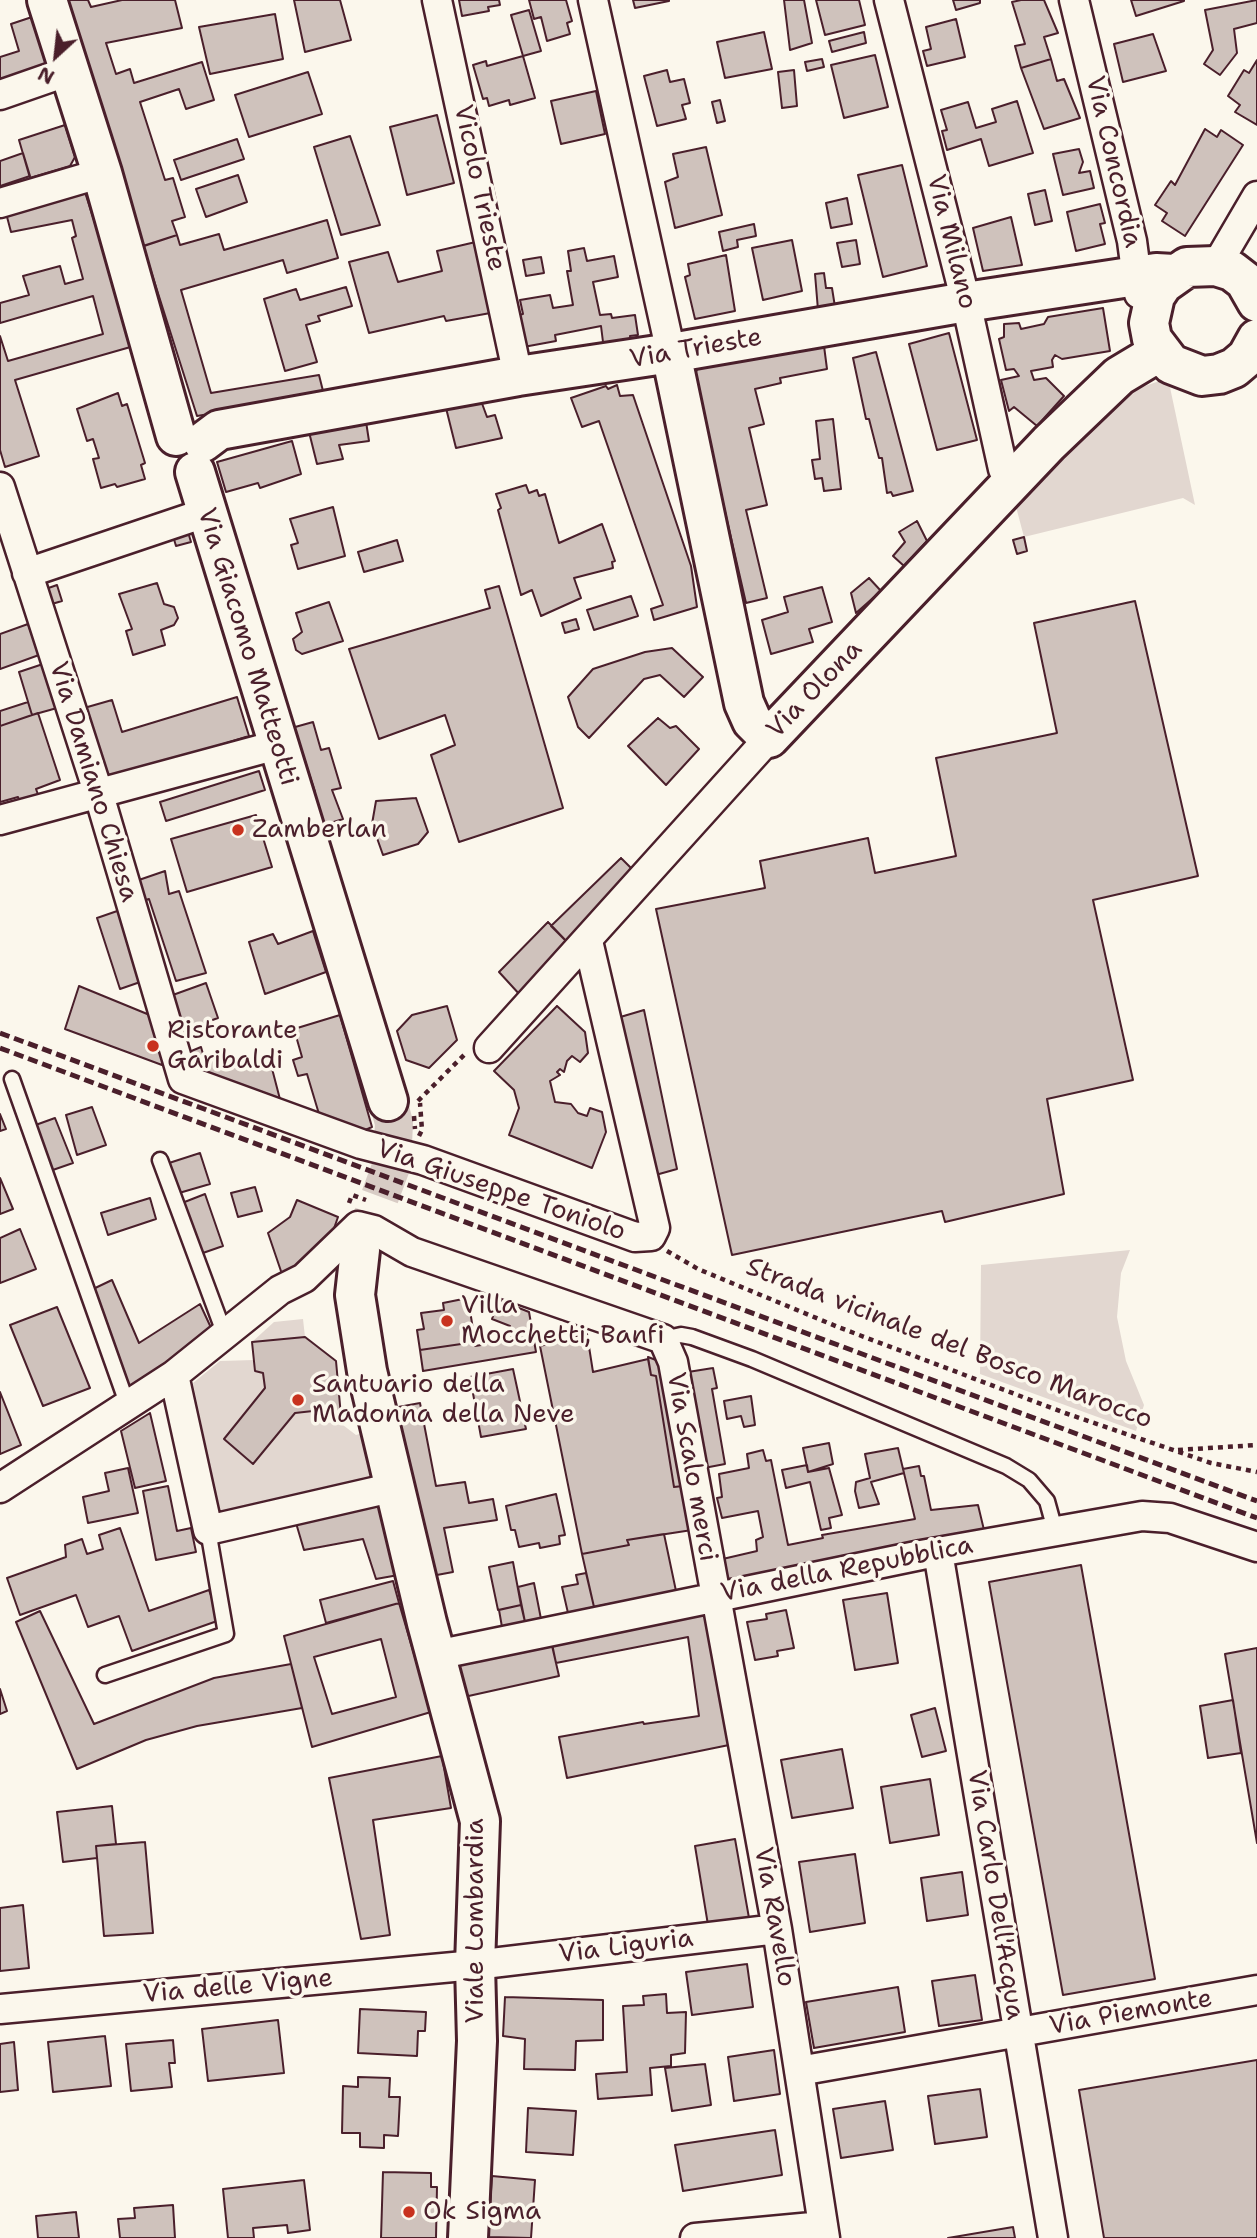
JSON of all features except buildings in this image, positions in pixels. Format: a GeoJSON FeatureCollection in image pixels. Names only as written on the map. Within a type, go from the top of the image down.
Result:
{"type":"FeatureCollection","features":[{"type":"Feature","properties":{"kind":"street","name":"Via Giacomo Matteotti"},"geometry":{"type":"LineString","coordinates":[[47,0],[102,173],[198,445],[205,513],[277,746],[404,1101]]}},
{"type":"Feature","properties":{"kind":"street","name":"Vicolo Trieste"},"geometry":{"type":"LineString","coordinates":[[437,0],[518,376]]}},
{"type":"Feature","properties":{"kind":"street"},"geometry":{"type":"LineString","coordinates":[[593,0],[671,353],[744,703],[752,721],[769,738]]}},
{"type":"Feature","properties":{"kind":"street","name":"Via Milano"},"geometry":{"type":"LineString","coordinates":[[890,0],[966,302],[1003,469],[1012,484]]}},
{"type":"Feature","properties":{"kind":"street","name":"Via Concordia"},"geometry":{"type":"LineString","coordinates":[[1074,0],[1132,241],[1141,306],[1154,338]]}},
{"type":"Feature","properties":{"kind":"street"},"geometry":{"type":"LineString","coordinates":[[0,95],[69,71]]}},
{"type":"Feature","properties":{"kind":"street"},"geometry":{"type":"LineString","coordinates":[[0,203],[102,173]]}},
{"type":"Feature","properties":{"kind":"street"},"geometry":{"type":"LineString","coordinates":[[1257,195],[1216,266],[1232,271],[1245,281],[1257,302]]}},
{"type":"Feature","properties":{"kind":"street","name":"Via Trieste"},"geometry":{"type":"LineString","coordinates":[[198,445],[518,376],[671,353],[966,302],[1174,274],[1194,266],[1216,266]]}},
{"type":"Feature","properties":{"kind":"street"},"geometry":{"type":"LineString","coordinates":[[1174,274],[1155,296],[1154,338],[1171,364],[1185,372],[1210,375],[1234,368],[1247,357],[1257,342]]}},
{"type":"Feature","properties":{"kind":"street","name":"Via Olona"},"geometry":{"type":"LineString","coordinates":[[482,1046],[588,941],[769,738],[1154,338]]}},
{"type":"Feature","properties":{"kind":"street","name":"Via Damiano Chiesa"},"geometry":{"type":"LineString","coordinates":[[0,487],[99,795],[183,1079]]}},
{"type":"Feature","properties":{"kind":"street"},"geometry":{"type":"LineString","coordinates":[[27,573],[205,513]]}},
{"type":"Feature","properties":{"kind":"street"},"geometry":{"type":"LineString","coordinates":[[0,820],[277,746]]}},
{"type":"Feature","properties":{"kind":"street","name":"Via Giuseppe Toniolo"},"geometry":{"type":"LineString","coordinates":[[183,1079],[361,1144],[423,1160],[635,1237],[651,1236],[655,1228],[588,941]]}},
{"type":"Feature","properties":{"kind":"street"},"geometry":{"type":"LineString","coordinates":[[0,1488],[174,1375],[280,1290],[304,1278],[358,1226],[374,1230],[412,1252],[663,1339]]}},
{"type":"Feature","properties":{"kind":"street","name":"Viale Lombardia"},"geometry":{"type":"LineString","coordinates":[[360,1250],[355,1295],[367,1371],[436,1655],[480,1821],[475,1965],[477,2041],[468,2238]]}},
{"type":"Feature","properties":{"kind":"street","name":"Via Scalo merci"},"geometry":{"type":"LineString","coordinates":[[663,1339],[673,1362],[715,1597]]}},
{"type":"Feature","properties":{"kind":"street"},"geometry":{"type":"LineString","coordinates":[[174,1375],[208,1530],[395,1488]]}},
{"type":"Feature","properties":{"kind":"street","name":"Via della Repubblica"},"geometry":{"type":"LineString","coordinates":[[436,1655],[938,1552],[1055,1530],[1158,1516],[1201,1527],[1257,1547]]}},
{"type":"Feature","properties":{"kind":"street","name":"Via Carlo Dell'Acqua"},"geometry":{"type":"LineString","coordinates":[[938,1552],[1053,2238]]}},
{"type":"Feature","properties":{"kind":"street","name":"Via Ravello"},"geometry":{"type":"LineString","coordinates":[[715,1597],[777,1929],[824,2232]]}},
{"type":"Feature","properties":{"kind":"street","name":"Via Liguria"},"geometry":{"type":"LineString","coordinates":[[475,1965],[777,1929]]}},
{"type":"Feature","properties":{"kind":"street","name":"Via delle Vigne"},"geometry":{"type":"LineString","coordinates":[[0,2009],[475,1965]]}},
{"type":"Feature","properties":{"kind":"street","name":"Via Piemonte"},"geometry":{"type":"LineString","coordinates":[[799,2071],[1257,1990]]}},
{"type":"Feature","properties":{"kind":"street"},"geometry":{"type":"LineString","coordinates":[[695,2238],[824,2232]]}},
{"type":"Feature","properties":{"kind":"lane"},"geometry":{"type":"LineString","coordinates":[[12,1079],[128,1406]]}},
{"type":"Feature","properties":{"kind":"lane"},"geometry":{"type":"LineString","coordinates":[[160,1160],[225,1335]]}},
{"type":"Feature","properties":{"kind":"lane"},"geometry":{"type":"LineString","coordinates":[[663,1339],[681,1335],[692,1337],[752,1359],[1006,1466],[1029,1479],[1047,1501],[1055,1530]]}},
{"type":"Feature","properties":{"kind":"lane"},"geometry":{"type":"LineString","coordinates":[[105,1675],[226,1634],[208,1530]]}},
{"type":"Feature","properties":{"kind":"path"},"geometry":{"type":"LineString","coordinates":[[404,1101],[482,1046]]}},
{"type":"Feature","properties":{"kind":"path","name":"Strada vicinale del Bosco Marocco"},"geometry":{"type":"LineString","coordinates":[[651,1236],[664,1249],[698,1269],[838,1327],[1065,1413],[1175,1450],[1257,1472]]}},
{"type":"Feature","properties":{"kind":"path"},"geometry":{"type":"LineString","coordinates":[[1175,1450],[1257,1445]]}},
{"type":"Feature","properties":{"kind":"shaded area"},"geometry":{"type":"Polygon","coordinates":[[[1168,378],[1195,505],[1183,498],[1024,537],[1015,503],[1122,394],[1168,378]]]}},
{"type":"Feature","properties":{"kind":"shaded area"},"geometry":{"type":"Polygon","coordinates":[[[1130,1250],[1121,1273],[1117,1317],[1126,1361],[1144,1405],[1136,1431],[980,1374],[981,1265],[1130,1250]]]}},
{"type":"Feature","properties":{"kind":"shaded area"},"geometry":{"type":"Polygon","coordinates":[[[303,1319],[305,1337],[252,1342],[274,1322],[303,1319]]]}},
{"type":"Feature","properties":{"kind":"shaded area"},"geometry":{"type":"Polygon","coordinates":[[[254,1360],[255,1370],[263,1373],[265,1388],[224,1439],[253,1464],[295,1413],[313,1411],[314,1419],[325,1418],[326,1423],[339,1422],[356,1435],[366,1432],[376,1476],[220,1513],[193,1383],[220,1361],[254,1360]]]}},
{"type":"Feature","properties":{"kind":"tunnel"},"geometry":{"type":"LineString","coordinates":[[360,1250],[392,1164],[394,1123],[388,1101]]}},
{"type":"Feature","properties":{"kind":"railway"},"geometry":{"type":"LineString","coordinates":[[0,1033],[1257,1501]]}},
{"type":"Feature","properties":{"kind":"railway"},"geometry":{"type":"LineString","coordinates":[[0,1048],[1257,1518]]}},
{"type":"Feature","properties":{"kind":"place","name":"Zamberlan"},"geometry":{"type":"Point","coordinates":[238,830]}},
{"type":"Feature","properties":{"kind":"place","name":"Ristorante Garibaldi"},"geometry":{"type":"Point","coordinates":[153,1046]}},
{"type":"Feature","properties":{"kind":"place","name":"Villa Mocchetti, Banfi"},"geometry":{"type":"Point","coordinates":[447,1321]}},
{"type":"Feature","properties":{"kind":"place","name":"Santuario della Madonna della Neve"},"geometry":{"type":"Point","coordinates":[298,1400]}},
{"type":"Feature","properties":{"kind":"place","name":"Ok Sigma"},"geometry":{"type":"Point","coordinates":[409,2212]}}]}
